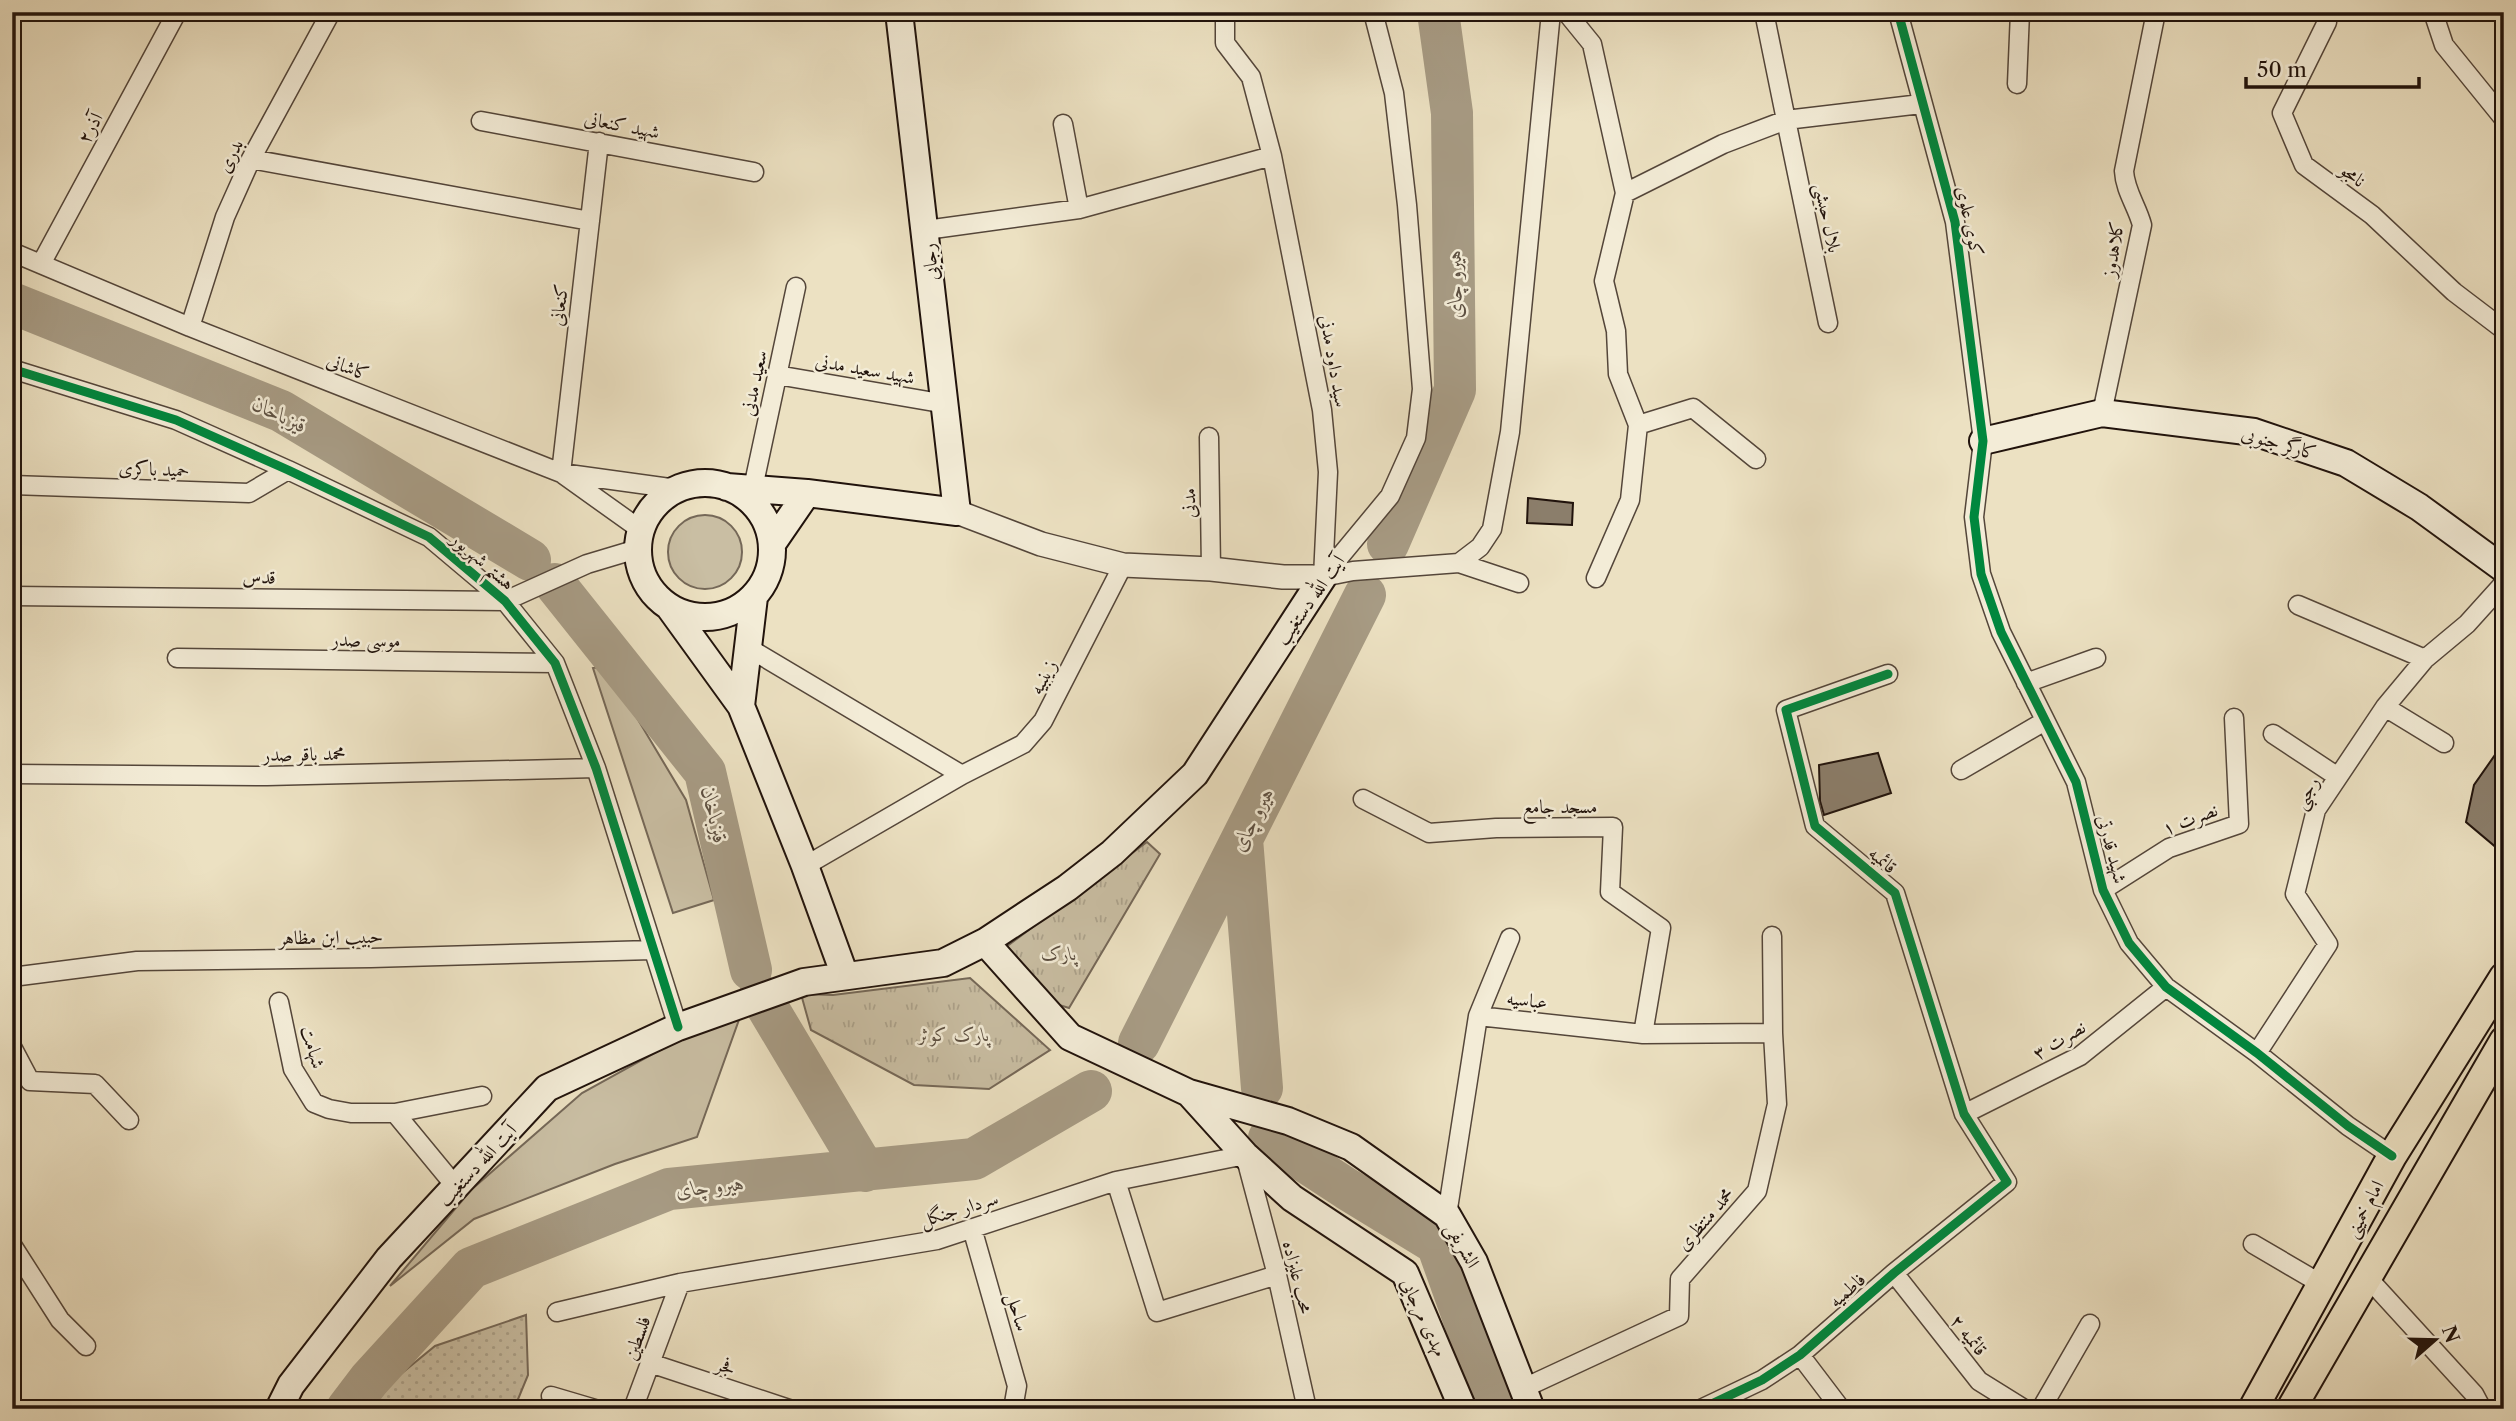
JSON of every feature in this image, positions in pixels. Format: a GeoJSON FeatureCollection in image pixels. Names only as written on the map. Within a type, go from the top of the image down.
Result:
{"type":"FeatureCollection","features":[{"type":"Feature","properties":{"kind":"main road","name":"رجایی"},"geometry":{"type":"LineString","coordinates":[[899,12],[957,512]]}},
{"type":"Feature","properties":{"kind":"main road","name":"کارگر جنوبی"},"geometry":{"type":"LineString","coordinates":[[1983,441],[2102,414],[2254,432],[2346,463],[2419,507],[2504,569]]}},
{"type":"Feature","properties":{"kind":"main road"},"geometry":{"type":"LineString","coordinates":[[845,976],[805,866],[741,706],[670,608],[653,593],[642,574],[639,540],[649,513],[661,499],[677,489],[702,484],[807,493],[957,512]]}},
{"type":"Feature","properties":{"kind":"main road"},"geometry":{"type":"LineString","coordinates":[[670,608],[691,616],[714,617],[736,610],[754,597],[765,581],[771,563],[772,544],[768,526],[740,488]]}},
{"type":"Feature","properties":{"kind":"main road"},"geometry":{"type":"LineString","coordinates":[[772,544],[807,493]]}},
{"type":"Feature","properties":{"kind":"main road","name":"آیت الله دستغیب"},"geometry":{"type":"LineString","coordinates":[[279,1409],[291,1385],[390,1258],[547,1088],[678,1027],[803,982],[943,963],[985,942],[1067,888],[1112,853],[1195,774],[1323,577]]}},
{"type":"Feature","properties":{"kind":"main road"},"geometry":{"type":"LineString","coordinates":[[741,706],[754,597]]}},
{"type":"Feature","properties":{"kind":"main road"},"geometry":{"type":"LineString","coordinates":[[985,942],[1070,1037],[1189,1093]]}},
{"type":"Feature","properties":{"kind":"main road","name":"امام خمینی"},"geometry":{"type":"LineString","coordinates":[[2253,1409],[2392,1156],[2504,977]]}},
{"type":"Feature","properties":{"kind":"main road","name":"امام خمینی"},"geometry":{"type":"LineString","coordinates":[[2291,1409],[2504,1041]]}},
{"type":"Feature","properties":{"kind":"main road","name":"الشریفی"},"geometry":{"type":"LineString","coordinates":[[1189,1093],[1288,1121],[1351,1147],[1447,1215],[1475,1262],[1527,1398]]}},
{"type":"Feature","properties":{"kind":"main road","name":"مهدی مرجایی"},"geometry":{"type":"LineString","coordinates":[[1189,1093],[1245,1155],[1292,1198],[1405,1273],[1464,1409]]}},
{"type":"Feature","properties":{"kind":"street","name":"آذر۲"},"geometry":{"type":"LineString","coordinates":[[41,264],[177,12]]}},
{"type":"Feature","properties":{"kind":"street","name":"بدری"},"geometry":{"type":"LineString","coordinates":[[190,327],[225,216],[251,159],[331,12]]}},
{"type":"Feature","properties":{"kind":"street","name":"سید داود مدنی"},"geometry":{"type":"LineString","coordinates":[[1225,12],[1225,43],[1251,77],[1272,156],[1322,410],[1328,472],[1323,577]]}},
{"type":"Feature","properties":{"kind":"street","name":"آیت الله دستغیب"},"geometry":{"type":"LineString","coordinates":[[1323,577],[1390,496],[1416,438],[1422,389],[1407,205],[1394,93],[1373,12]]}},
{"type":"Feature","properties":{"kind":"street"},"geometry":{"type":"LineString","coordinates":[[1459,563],[1480,547],[1492,529],[1510,432],[1551,12]]}},
{"type":"Feature","properties":{"kind":"street"},"geometry":{"type":"LineString","coordinates":[[1566,12],[1592,44],[1625,193],[1604,281],[1616,331],[1618,374],[1638,425],[1630,500],[1596,578]]}},
{"type":"Feature","properties":{"kind":"street","name":"بلال حبشی"},"geometry":{"type":"LineString","coordinates":[[1764,12],[1828,323]]}},
{"type":"Feature","properties":{"kind":"street","name":"کوی علوی"},"geometry":{"type":"LineString","coordinates":[[1898,12],[1955,222],[1983,441]]}},
{"type":"Feature","properties":{"kind":"street"},"geometry":{"type":"LineString","coordinates":[[2017,84],[2020,12]]}},
{"type":"Feature","properties":{"kind":"street","name":"کلاهدوز"},"geometry":{"type":"LineString","coordinates":[[2102,414],[2142,225],[2138,210],[2129,195],[2124,171],[2156,12]]}},
{"type":"Feature","properties":{"kind":"street","name":"نامجو"},"geometry":{"type":"LineString","coordinates":[[2327,12],[2327,22],[2282,113],[2304,165],[2372,215],[2454,292],[2504,330]]}},
{"type":"Feature","properties":{"kind":"street"},"geometry":{"type":"LineString","coordinates":[[2433,12],[2444,45],[2504,118]]}},
{"type":"Feature","properties":{"kind":"street"},"geometry":{"type":"LineString","coordinates":[[1625,193],[1723,144],[1786,120],[1921,104]]}},
{"type":"Feature","properties":{"kind":"street","name":"شهید کنعانی"},"geometry":{"type":"LineString","coordinates":[[481,121],[754,172]]}},
{"type":"Feature","properties":{"kind":"street"},"geometry":{"type":"LineString","coordinates":[[1063,124],[1079,209]]}},
{"type":"Feature","properties":{"kind":"street","name":"کنعانی"},"geometry":{"type":"LineString","coordinates":[[561,473],[599,142]]}},
{"type":"Feature","properties":{"kind":"street"},"geometry":{"type":"LineString","coordinates":[[926,230],[1079,209],[1272,156]]}},
{"type":"Feature","properties":{"kind":"street"},"geometry":{"type":"LineString","coordinates":[[251,159],[590,221]]}},
{"type":"Feature","properties":{"kind":"street","name":"کاشانی"},"geometry":{"type":"LineString","coordinates":[[12,252],[190,327],[561,473],[677,489]]}},
{"type":"Feature","properties":{"kind":"street","name":"سعید مدنی"},"geometry":{"type":"LineString","coordinates":[[740,488],[777,375],[796,287]]}},
{"type":"Feature","properties":{"kind":"street","name":"هشتم شهریور"},"geometry":{"type":"LineString","coordinates":[[12,369],[176,421],[288,470],[429,537],[505,601],[555,663],[596,768],[678,1027]]}},
{"type":"Feature","properties":{"kind":"street","name":"شهید سعید مدنی"},"geometry":{"type":"LineString","coordinates":[[777,375],[946,404]]}},
{"type":"Feature","properties":{"kind":"street"},"geometry":{"type":"LineString","coordinates":[[1638,425],[1693,408],[1756,459]]}},
{"type":"Feature","properties":{"kind":"street","name":"مدنی"},"geometry":{"type":"LineString","coordinates":[[1209,437],[1211,569]]}},
{"type":"Feature","properties":{"kind":"street","name":"شهید قدرتی"},"geometry":{"type":"LineString","coordinates":[[1983,441],[1974,517],[1981,574],[2001,632],[2076,782],[2103,890],[2129,943],[2166,987],[2257,1053],[2348,1126],[2392,1156]]}},
{"type":"Feature","properties":{"kind":"street","name":"حمید باکری"},"geometry":{"type":"LineString","coordinates":[[12,485],[249,493],[288,470]]}},
{"type":"Feature","properties":{"kind":"street"},"geometry":{"type":"LineString","coordinates":[[505,601],[639,540],[561,473]]}},
{"type":"Feature","properties":{"kind":"street"},"geometry":{"type":"LineString","coordinates":[[957,512],[1041,544],[1123,565],[1211,569],[1283,577],[1323,577],[1353,571],[1459,563],[1519,583]]}},
{"type":"Feature","properties":{"kind":"street","name":"زینبیه"},"geometry":{"type":"LineString","coordinates":[[805,866],[962,775],[1023,744],[1043,721],[1123,565]]}},
{"type":"Feature","properties":{"kind":"street","name":"رجبی"},"geometry":{"type":"LineString","coordinates":[[2257,1053],[2328,944],[2295,894],[2316,810],[2385,707],[2425,659],[2467,624],[2504,583]]}},
{"type":"Feature","properties":{"kind":"street","name":"قدس"},"geometry":{"type":"LineString","coordinates":[[12,596],[505,601]]}},
{"type":"Feature","properties":{"kind":"street"},"geometry":{"type":"LineString","coordinates":[[2298,605],[2425,659]]}},
{"type":"Feature","properties":{"kind":"street"},"geometry":{"type":"LineString","coordinates":[[747,647],[962,775]]}},
{"type":"Feature","properties":{"kind":"street","name":"موسی صدر"},"geometry":{"type":"LineString","coordinates":[[177,658],[555,663]]}},
{"type":"Feature","properties":{"kind":"street"},"geometry":{"type":"LineString","coordinates":[[2026,683],[2096,658]]}},
{"type":"Feature","properties":{"kind":"street","name":"قائمیه"},"geometry":{"type":"LineString","coordinates":[[1888,674],[1786,710],[1815,826],[1895,893],[1964,1114],[2007,1182]]}},
{"type":"Feature","properties":{"kind":"street"},"geometry":{"type":"LineString","coordinates":[[2385,707],[2444,743]]}},
{"type":"Feature","properties":{"kind":"street","name":"نصرت ۱"},"geometry":{"type":"LineString","coordinates":[[2103,890],[2169,848],[2239,824],[2234,718]]}},
{"type":"Feature","properties":{"kind":"street"},"geometry":{"type":"LineString","coordinates":[[1961,770],[2045,721]]}},
{"type":"Feature","properties":{"kind":"street"},"geometry":{"type":"LineString","coordinates":[[2273,734],[2338,777]]}},
{"type":"Feature","properties":{"kind":"street","name":"محمد باقر صدر"},"geometry":{"type":"LineString","coordinates":[[12,774],[267,776],[596,768]]}},
{"type":"Feature","properties":{"kind":"street","name":"مسجد جامع"},"geometry":{"type":"LineString","coordinates":[[1363,799],[1429,833],[1496,828],[1614,827],[1609,892],[1661,928],[1643,1034]]}},
{"type":"Feature","properties":{"kind":"street","name":"محمد منتظری"},"geometry":{"type":"LineString","coordinates":[[1527,1398],[1679,1316],[1680,1279],[1757,1191],[1777,1104],[1772,936]]}},
{"type":"Feature","properties":{"kind":"street"},"geometry":{"type":"LineString","coordinates":[[1478,1016],[1510,938]]}},
{"type":"Feature","properties":{"kind":"street","name":"حبیب ابن مظاهر"},"geometry":{"type":"LineString","coordinates":[[12,977],[137,961],[652,950]]}},
{"type":"Feature","properties":{"kind":"street","name":"نصرت ۳"},"geometry":{"type":"LineString","coordinates":[[1964,1114],[2080,1056],[2166,987]]}},
{"type":"Feature","properties":{"kind":"street","name":"شهامت"},"geometry":{"type":"LineString","coordinates":[[279,1002],[293,1069],[314,1103],[351,1113],[395,1113],[482,1097]]}},
{"type":"Feature","properties":{"kind":"street","name":"عباسیه"},"geometry":{"type":"LineString","coordinates":[[1447,1215],[1478,1016],[1643,1034],[1773,1034]]}},
{"type":"Feature","properties":{"kind":"street"},"geometry":{"type":"LineString","coordinates":[[12,1047],[30,1081],[95,1084],[129,1121]]}},
{"type":"Feature","properties":{"kind":"street"},"geometry":{"type":"LineString","coordinates":[[395,1113],[456,1187]]}},
{"type":"Feature","properties":{"kind":"street","name":"سردار جنگل"},"geometry":{"type":"LineString","coordinates":[[557,1312],[680,1283],[937,1240],[1116,1181],[1245,1155]]}},
{"type":"Feature","properties":{"kind":"street","name":"محب علیزاده"},"geometry":{"type":"LineString","coordinates":[[1245,1155],[1307,1409]]}},
{"type":"Feature","properties":{"kind":"street"},"geometry":{"type":"LineString","coordinates":[[1116,1181],[1157,1312],[1276,1275]]}},
{"type":"Feature","properties":{"kind":"street","name":"فاطمیه"},"geometry":{"type":"LineString","coordinates":[[1701,1409],[1762,1380],[1800,1355],[1894,1273],[2007,1182]]}},
{"type":"Feature","properties":{"kind":"street","name":"ساحل"},"geometry":{"type":"LineString","coordinates":[[972,1228],[1017,1386],[1013,1409]]}},
{"type":"Feature","properties":{"kind":"street"},"geometry":{"type":"LineString","coordinates":[[2253,1244],[2323,1285]]}},
{"type":"Feature","properties":{"kind":"street"},"geometry":{"type":"LineString","coordinates":[[12,1245],[60,1320],[86,1346]]}},
{"type":"Feature","properties":{"kind":"street","name":"قائمیه ۲"},"geometry":{"type":"LineString","coordinates":[[1894,1273],[1979,1381],[2024,1409]]}},
{"type":"Feature","properties":{"kind":"street"},"geometry":{"type":"LineString","coordinates":[[2367,1278],[2474,1394],[2483,1409]]}},
{"type":"Feature","properties":{"kind":"street","name":"فلسطین"},"geometry":{"type":"LineString","coordinates":[[634,1409],[680,1283]]}},
{"type":"Feature","properties":{"kind":"street"},"geometry":{"type":"LineString","coordinates":[[2041,1409],[2090,1324]]}},
{"type":"Feature","properties":{"kind":"street"},"geometry":{"type":"LineString","coordinates":[[1800,1355],[1841,1409]]}},
{"type":"Feature","properties":{"kind":"street","name":"فجر"},"geometry":{"type":"LineString","coordinates":[[650,1363],[789,1409]]}},
{"type":"Feature","properties":{"kind":"street"},"geometry":{"type":"LineString","coordinates":[[551,1396],[594,1409]]}},
{"type":"Feature","properties":{"kind":"green space"},"geometry":{"type":"Polygon","coordinates":[[[705,515],[726,521],[736,531],[742,552],[736,573],[726,583],[705,589],[684,583],[674,573],[668,552],[674,531],[684,521],[705,515]]]}},
{"type":"Feature","properties":{"kind":"green space"},"geometry":{"type":"Polygon","coordinates":[[[606,666],[686,800],[714,900],[673,913],[593,668],[606,666]]]}},
{"type":"Feature","properties":{"kind":"green space","name":"پارک"},"geometry":{"type":"Polygon","coordinates":[[[1147,842],[1160,854],[1069,1008],[1056,1004],[1006,947],[1147,842]]]}},
{"type":"Feature","properties":{"kind":"green space","name":"پارک کوثر"},"geometry":{"type":"Polygon","coordinates":[[[970,978],[1050,1050],[989,1089],[914,1085],[811,1030],[801,994],[833,995],[970,978]]]}},
{"type":"Feature","properties":{"kind":"green space"},"geometry":{"type":"Polygon","coordinates":[[[745,1003],[697,1137],[615,1164],[474,1219],[390,1286],[471,1190],[582,1093],[745,1003]]]}},
{"type":"Feature","properties":{"kind":"green space"},"geometry":{"type":"Polygon","coordinates":[[[526,1315],[528,1375],[514,1409],[370,1409],[385,1387],[435,1346],[526,1315]]]}},
{"type":"Feature","properties":{"kind":"building"},"geometry":{"type":"Polygon","coordinates":[[[1528,498],[1573,503],[1572,525],[1527,523],[1528,498]]]}},
{"type":"Feature","properties":{"kind":"building"},"geometry":{"type":"Polygon","coordinates":[[[2504,742],[2504,854],[2466,822],[2474,785],[2504,742]]]}},
{"type":"Feature","properties":{"kind":"building"},"geometry":{"type":"Polygon","coordinates":[[[1878,753],[1891,793],[1824,815],[1820,801],[1819,765],[1878,753]]]}},
{"type":"Feature","properties":{"kind":"waterway","name":"هیرو چای"},"geometry":{"type":"LineString","coordinates":[[1388,544],[1455,390],[1452,113],[1438,12]]}},
{"type":"Feature","properties":{"kind":"waterway","name":"قیزباخان"},"geometry":{"type":"LineString","coordinates":[[12,303],[281,411],[530,560]]}},
{"type":"Feature","properties":{"kind":"waterway","name":"قیزباخان"},"geometry":{"type":"LineString","coordinates":[[555,584],[705,772],[751,970]]}},
{"type":"Feature","properties":{"kind":"waterway","name":"هیرو چای"},"geometry":{"type":"LineString","coordinates":[[1139,1043],[1365,595]]}},
{"type":"Feature","properties":{"kind":"waterway"},"geometry":{"type":"LineString","coordinates":[[1242,839],[1262,1088]]}},
{"type":"Feature","properties":{"kind":"waterway"},"geometry":{"type":"LineString","coordinates":[[760,995],[865,1171]]}},
{"type":"Feature","properties":{"kind":"waterway","name":"هیرو چای"},"geometry":{"type":"LineString","coordinates":[[347,1409],[369,1380],[471,1268],[669,1189],[974,1159],[1091,1091]]}},
{"type":"Feature","properties":{"kind":"waterway"},"geometry":{"type":"LineString","coordinates":[[1269,1138],[1437,1244],[1496,1409]]}},
{"type":"Feature","properties":{"kind":"cycle path"},"geometry":{"type":"LineString","coordinates":[[1898,12],[1955,222],[1983,441],[1974,517],[1981,574],[2001,632],[2076,782],[2103,890],[2129,943],[2166,987],[2257,1053],[2348,1126],[2392,1156]]}},
{"type":"Feature","properties":{"kind":"cycle path"},"geometry":{"type":"LineString","coordinates":[[12,369],[176,420],[288,470],[429,537],[505,601],[555,663],[596,768],[678,1027]]}},
{"type":"Feature","properties":{"kind":"cycle path"},"geometry":{"type":"LineString","coordinates":[[1701,1409],[1762,1380],[1800,1355],[1894,1273],[2007,1182],[1964,1114],[1895,893],[1815,826],[1786,710],[1888,674]]}}]}
